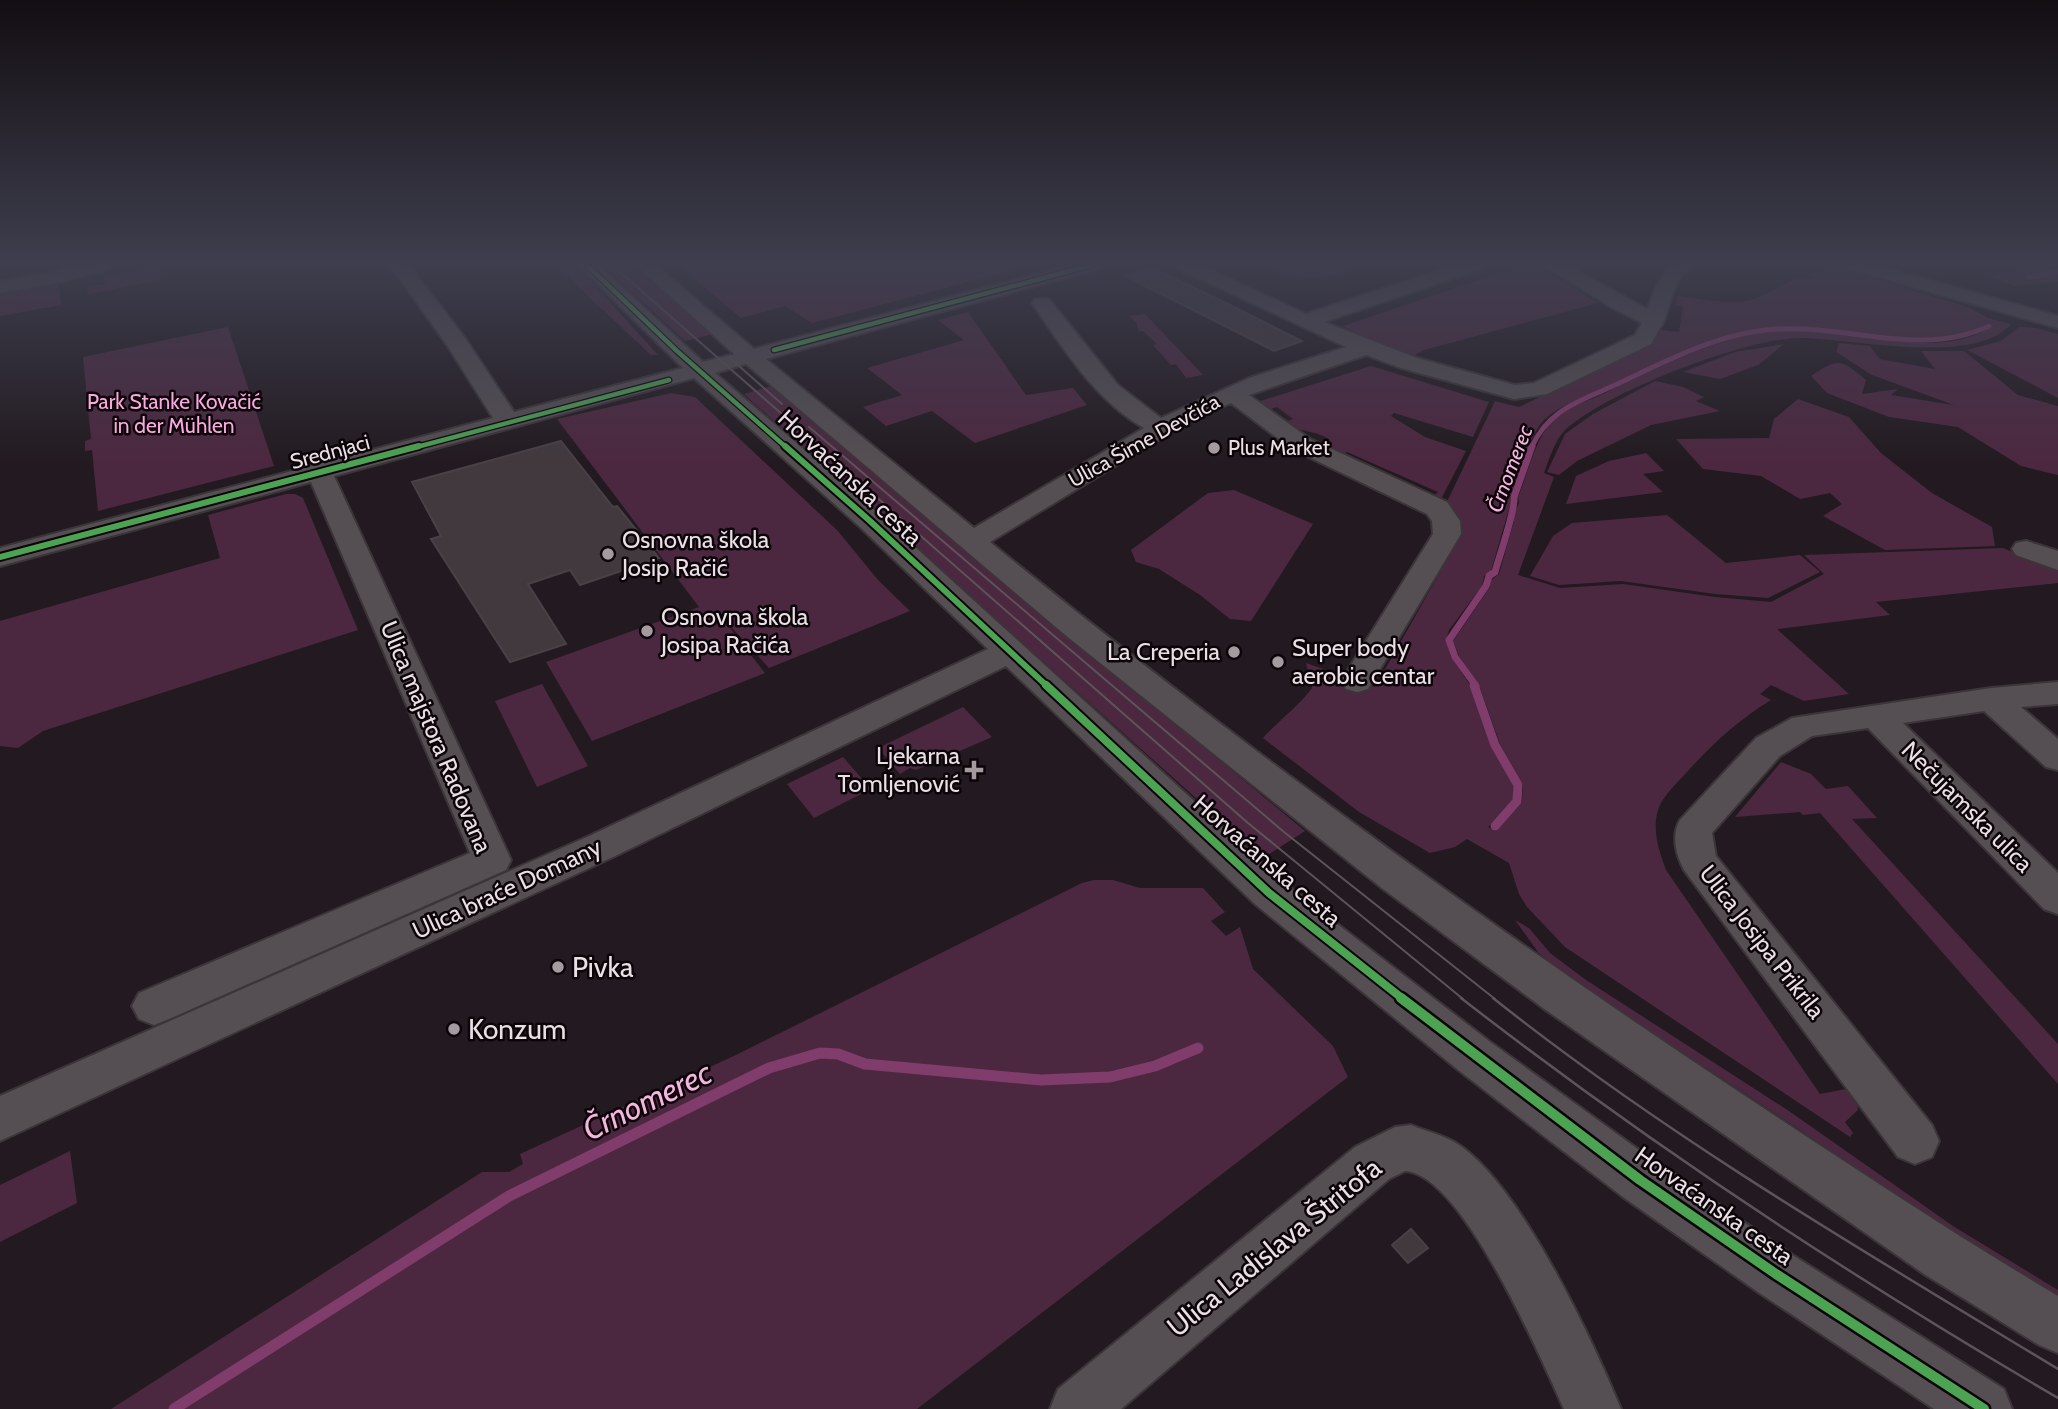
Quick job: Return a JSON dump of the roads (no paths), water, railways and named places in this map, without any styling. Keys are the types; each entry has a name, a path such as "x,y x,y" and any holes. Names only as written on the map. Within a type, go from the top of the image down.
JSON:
{"street":[{"path":"448,331 508,422"},
{"name":"Horvaćanska cesta","path":"658,331 870,520 917,567 1011,651 1109,746 1269,893 1393,993 1640,1180 1776,1274 1984,1409"},
{"name":"Horvaćanska cesta","path":"721,331 1075,627 1273,783 1512,962 1930,1248 2058,1326"},
{"name":"Srednjaci","path":"0,557 848,331"},
{"path":"1065,331 1129,408 1161,428"},
{"path":"1327,331 1366,348 1498,390 1514,392 1539,390 1634,346 1649,331"},
{"name":"Ulica Šime Devčića","path":"972,541 1161,428 1232,393 1366,348"},
{"path":"1232,393 1301,444 1330,460 1437,508 1446,521 1447,534 1357,681"},
{"name":"Ulica majstora Radovana","path":"154,1006 492,860 417,693 362,561 320,472"},
{"path":"2026,549 2058,561"},
{"name":"Ulica braće Domany","path":"0,1119 600,847 1011,651"},
{"name":"Ulica Josipa Prikrila","path":"1915,1141 1698,860 1693,830 1768,747 1804,726 1991,699 2058,693"},
{"path":"1991,699 2058,758"},
{"name":"Nečujamska ulica","path":"1876,716 2058,898"},
{"name":"Ulica Ladislava Štritofa","path":"1078,1409 1372,1163 1396,1149 1411,1148 1432,1153 1456,1170 1485,1205 1519,1260 1586,1394"}],"waterway":[{"name":"Črnomerec","path":"1532,446 1546,424 1576,402 1694,349 1736,335 1760,331"},
{"name":"Črnomerec","path":"1830,331 1912,340 1938,339 1975,331"},
{"name":"Črnomerec","path":"1476,686 1455,657 1449,640 1486,586 1489,576 1495,572 1510,522 1514,497 1532,446"},
{"name":"Črnomerec","path":"1474,685 1495,745 1518,785 1517,801 1495,826"},
{"name":"Črnomerec","path":"174,1409 509,1196 769,1068 820,1053 838,1054 865,1064 1041,1080 1110,1077 1155,1066 1198,1048"}],"tram line":[{"path":"687,331 1248,823 1463,999"},
{"path":"730,358 782,404"},
{"path":"809,427 1284,832 1495,999"},
{"path":"1461,998 1605,1106 1753,1208 1904,1305 2058,1398"},
{"path":"1493,998 1628,1099 1698,1146 2058,1369"}],"place":[{"name":"Plus Market","path":"1214,448"},
{"name":"Osnovna škola Josip Račić","path":"608,554"},
{"name":"Osnovna škola Josipa Račića","path":"647,631"},
{"name":"La Creperia","path":"1234,652"},
{"name":"Super body aerobic centar","path":"1278,662"},
{"name":"Ljekarna Tomljenović","path":"974,770"},
{"name":"Pivka","path":"558,967"},
{"name":"Konzum","path":"454,1029"}],"park label":[{"name":"Park Stanke Kovačić in der Mühlen","path":"174,414"}]}
